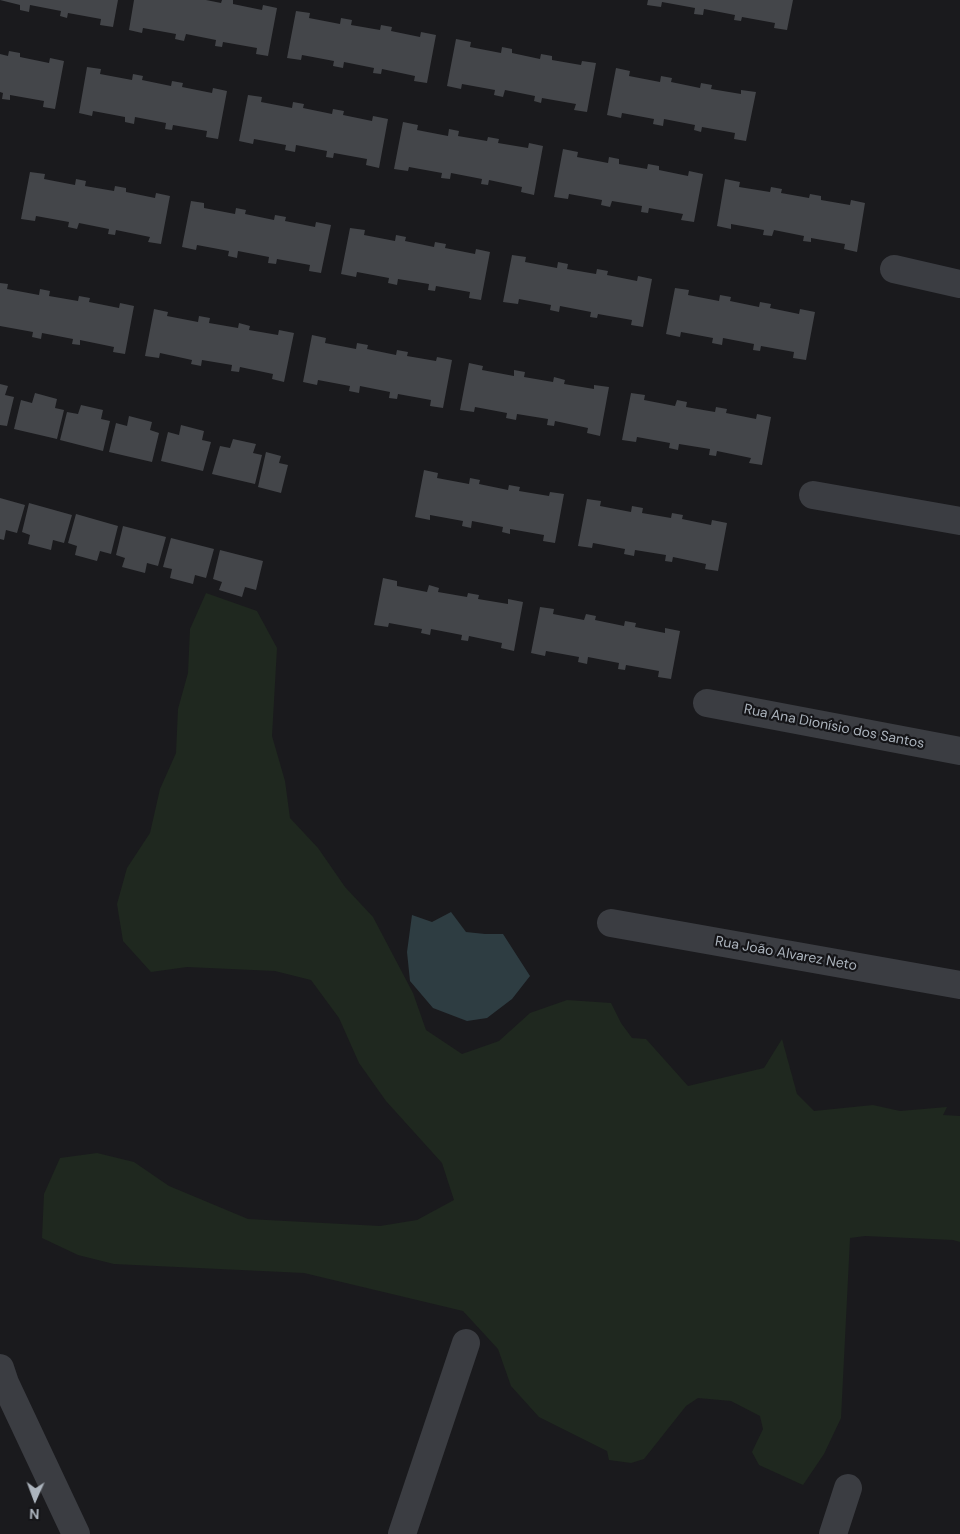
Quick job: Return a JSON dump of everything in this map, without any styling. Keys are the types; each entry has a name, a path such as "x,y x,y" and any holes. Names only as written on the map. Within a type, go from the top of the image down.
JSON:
{"street":[{"path":"894,269 960,284"},
{"path":"814,495 960,521"},
{"name":"Rua Ana Dionísio dos Santos","path":"707,703 960,751"},
{"name":"Rua João Alvarez Neto","path":"611,923 960,985"},
{"path":"402,1534 466,1344"},
{"path":"2,1383 76,1534"},
{"path":"833,1534 848,1488"}],"shaded area":[{"path":"206,593 257,611 277,648 272,736 285,781 290,818 318,848 345,887 373,917 413,993 426,1030 462,1054 499,1041 530,1013 567,1000 611,1003 621,1023 632,1038 646,1039 688,1086 764,1068 782,1039 797,1094 814,1111 873,1105 900,1111 947,1107 943,1115 960,1116 960,1242 953,1240 865,1236 850,1238 841,1418 824,1454 803,1485 759,1465 752,1452 763,1429 760,1416 731,1401 698,1398 686,1406 644,1459 631,1463 609,1460 607,1451 539,1417 511,1386 498,1349 463,1311 304,1273 114,1264 78,1255 42,1238 44,1194 60,1158 97,1153 134,1162 169,1186 248,1219 380,1226 417,1220 454,1200 442,1163 386,1101 359,1063 339,1018 311,980 275,971 187,967 151,972 123,941 117,904 127,868 150,833 160,789 176,753 178,709 188,673 190,629"},
{"path":"451,912 466,932 503,934 530,976 512,999 487,1018 467,1021 433,1008 410,981 407,952 412,915 432,922"}],"building":[{"path":"0,0 118,0 113,27 100,25 101,19 68,13 67,18 60,16 61,11 30,5 29,12 20,10 20,5"},
{"path":"134,0 206,0 221,3 222,0 233,0 233,4 262,10 263,5 277,8 268,56 256,54 257,48 223,42 222,47 215,46 216,40 186,34 184,41 175,39 176,34 143,28 142,33 129,30"},
{"path":"648,0 793,0 787,30 774,28 775,23 742,17 741,21 734,20 735,15 704,9 703,15 694,14 695,8 662,2 661,7 647,5"},
{"path":"296,11 310,13 309,18 340,24 341,18 352,20 351,25 380,30 381,25 392,27 391,31 420,37 421,32 436,35 427,83 414,81 415,76 382,69 381,74 373,73 374,68 344,62 343,68 333,66 334,61 302,55 301,60 287,58"},
{"path":"456,39 471,42 470,47 501,53 502,47 512,49 512,53 540,59 541,54 552,56 552,60 581,65 582,61 596,63 587,112 574,110 576,104 542,98 541,103 534,101 535,96 505,90 503,97 494,95 495,90 462,84 461,89 447,86"},
{"path":"9,51 20,53 20,57 49,63 50,58 64,61 55,109 43,107 44,101 10,95 10,100 2,99 3,93 0,92 0,54 8,56"},
{"path":"87,67 101,69 100,74 132,80 133,74 143,76 142,80 171,86 172,81 183,83 182,87 212,93 213,88 227,91 218,139 206,137 207,131 173,125 172,130 165,129 166,123 135,117 134,124 125,122 125,117 93,111 92,116 79,113"},
{"path":"616,68 630,71 629,76 660,82 661,76 672,78 671,82 700,88 701,83 712,85 711,89 741,94 741,90 756,92 746,141 734,139 735,133 702,127 701,132 694,130 695,125 664,119 663,126 653,124 654,119 622,113 621,118 607,115"},
{"path":"248,95 262,97 261,102 292,108 293,102 304,104 303,108 332,114 333,109 344,111 343,115 372,121 373,116 388,119 379,168 366,165 367,159 334,153 333,158 326,157 327,151 296,145 295,152 285,150 286,145 254,139 253,144 239,141"},
{"path":"403,122 418,125 417,130 448,136 449,129 459,131 458,136 487,141 488,137 499,139 498,143 528,148 529,143 543,146 534,195 521,192 522,187 489,180 488,185 481,184 482,179 451,173 450,179 441,178 442,173 409,167 408,171 394,169"},
{"path":"563,149 578,152 577,157 608,163 609,157 619,159 619,164 647,169 648,164 659,166 659,170 688,176 689,171 703,174 694,222 681,220 683,214 649,208 648,213 641,212 642,206 612,201 610,207 601,205 602,200 569,194 568,199 554,197"},
{"path":"30,172 45,174 44,179 75,185 76,179 86,181 85,186 114,191 115,186 126,188 126,192 155,198 156,193 170,196 161,244 148,242 150,237 116,230 115,235 108,234 109,229 79,223 77,229 68,227 69,222 36,216 35,221 21,219"},
{"path":"725,179 740,182 739,187 770,192 771,187 782,189 781,193 809,198 810,194 821,196 821,200 850,205 851,200 865,203 857,252 844,249 845,244 811,238 811,242 803,241 804,236 774,230 772,236 763,235 764,230 731,224 731,229 717,226"},
{"path":"191,201 204,203 204,208 235,214 236,208 246,210 245,214 274,220 275,215 286,217 285,221 315,227 316,222 331,225 321,273 309,271 310,265 277,259 276,264 268,263 269,257 238,251 237,258 228,256 229,251 197,245 196,250 182,247"},
{"path":"350,228 365,230 364,235 395,241 396,235 406,237 405,241 434,247 435,242 446,244 445,248 475,254 476,249 490,252 481,300 469,298 470,292 436,286 435,291 428,290 429,284 398,279 397,285 388,283 389,278 357,272 356,277 341,274"},
{"path":"512,255 526,257 525,262 557,268 558,262 568,264 567,269 596,274 597,269 608,271 607,275 637,281 638,276 652,279 643,327 631,325 632,320 598,314 597,318 590,317 591,312 560,306 559,312 550,310 551,305 519,299 518,304 503,302"},
{"path":"0,283 8,284 7,289 39,295 40,289 50,291 49,296 78,301 79,296 90,298 89,302 119,308 120,303 134,306 125,354 113,352 114,347 80,340 80,345 72,344 73,339 42,333 41,339 32,337 33,332 0,326"},
{"path":"675,288 689,290 688,295 719,301 720,295 731,297 730,301 759,307 760,302 771,304 770,308 799,314 800,309 815,312 806,360 793,358 794,352 761,346 760,351 753,350 754,344 723,338 722,345 712,343 713,338 681,332 680,337 666,334"},
{"path":"154,309 168,312 167,316 198,322 199,316 210,318 209,323 238,328 239,323 250,326 249,330 278,335 279,330 294,333 284,382 272,379 273,374 240,367 239,372 231,371 232,365 202,360 201,366 191,364 192,360 160,353 159,358 145,356"},
{"path":"312,335 326,338 325,343 356,349 357,343 368,345 367,349 396,355 397,350 408,352 407,356 436,361 437,357 452,360 443,408 430,406 431,400 398,394 397,399 389,398 390,392 360,386 359,393 349,391 350,386 318,380 317,385 303,382"},
{"path":"469,363 483,366 482,370 514,376 514,370 525,372 524,377 553,382 554,377 565,380 564,384 594,389 594,385 609,387 600,436 587,433 588,428 555,421 554,426 547,425 548,419 517,414 516,420 506,418 507,413 475,407 474,412 460,410"},
{"path":"0,384 8,386 5,395 14,397 7,426 0,425"},
{"path":"35,393 57,399 55,408 64,410 57,439 14,429 21,400 32,403"},
{"path":"631,393 645,395 644,400 675,406 677,400 687,402 686,407 715,412 716,407 727,409 726,413 756,419 757,414 771,417 762,465 749,463 751,458 717,451 716,456 709,455 710,449 679,444 678,450 669,448 670,443 637,437 636,442 622,440"},
{"path":"81,405 103,410 101,419 110,421 103,451 60,440 67,412 78,414"},
{"path":"129,416 152,422 150,430 159,433 152,462 109,452 116,423 127,426"},
{"path":"181,425 204,431 202,440 211,442 203,471 161,461 168,432 179,435"},
{"path":"233,439 256,444 253,453 262,455 255,484 212,474 220,446 230,448"},
{"path":"266,452 281,456 279,463 288,465 281,493 258,487"},
{"path":"424,470 438,473 437,478 469,484 470,478 480,480 479,484 508,490 509,485 520,487 519,491 549,496 550,492 564,494 555,543 543,541 544,535 510,529 510,534 502,532 503,527 472,521 471,528 462,526 463,521 430,515 430,520 415,517"},
{"path":"0,498 25,505 17,533 6,530 4,540 0,539"},
{"path":"587,499 601,501 600,506 631,512 632,506 643,508 642,513 671,518 672,513 683,515 682,519 711,525 712,520 727,523 718,571 705,569 706,564 673,557 672,562 665,561 666,555 635,550 634,556 624,554 625,549 593,543 592,548 578,546"},
{"path":"29,503 72,515 64,543 53,540 51,550 28,544 30,535 22,532"},
{"path":"76,514 118,526 111,554 100,551 97,561 75,555 77,546 68,543"},
{"path":"123,526 166,537 158,566 147,563 145,573 122,567 125,558 116,555"},
{"path":"171,538 214,549 206,578 195,575 193,584 170,578 172,569 163,567"},
{"path":"220,550 263,561 256,590 245,587 242,597 219,590 222,582 213,579"},
{"path":"383,578 397,581 397,586 427,592 429,585 439,588 438,592 467,597 468,593 479,595 478,599 508,604 508,599 523,602 514,651 501,648 502,643 469,636 468,641 461,640 462,635 431,629 430,635 421,633 422,629 389,623 388,627 374,625"},
{"path":"540,607 554,609 553,614 584,620 586,614 596,616 595,620 624,626 625,621 636,623 635,627 665,633 665,628 680,631 671,679 658,677 659,671 626,665 625,670 618,669 619,663 588,657 587,664 578,662 579,657 546,651 545,656 531,653"}]}
